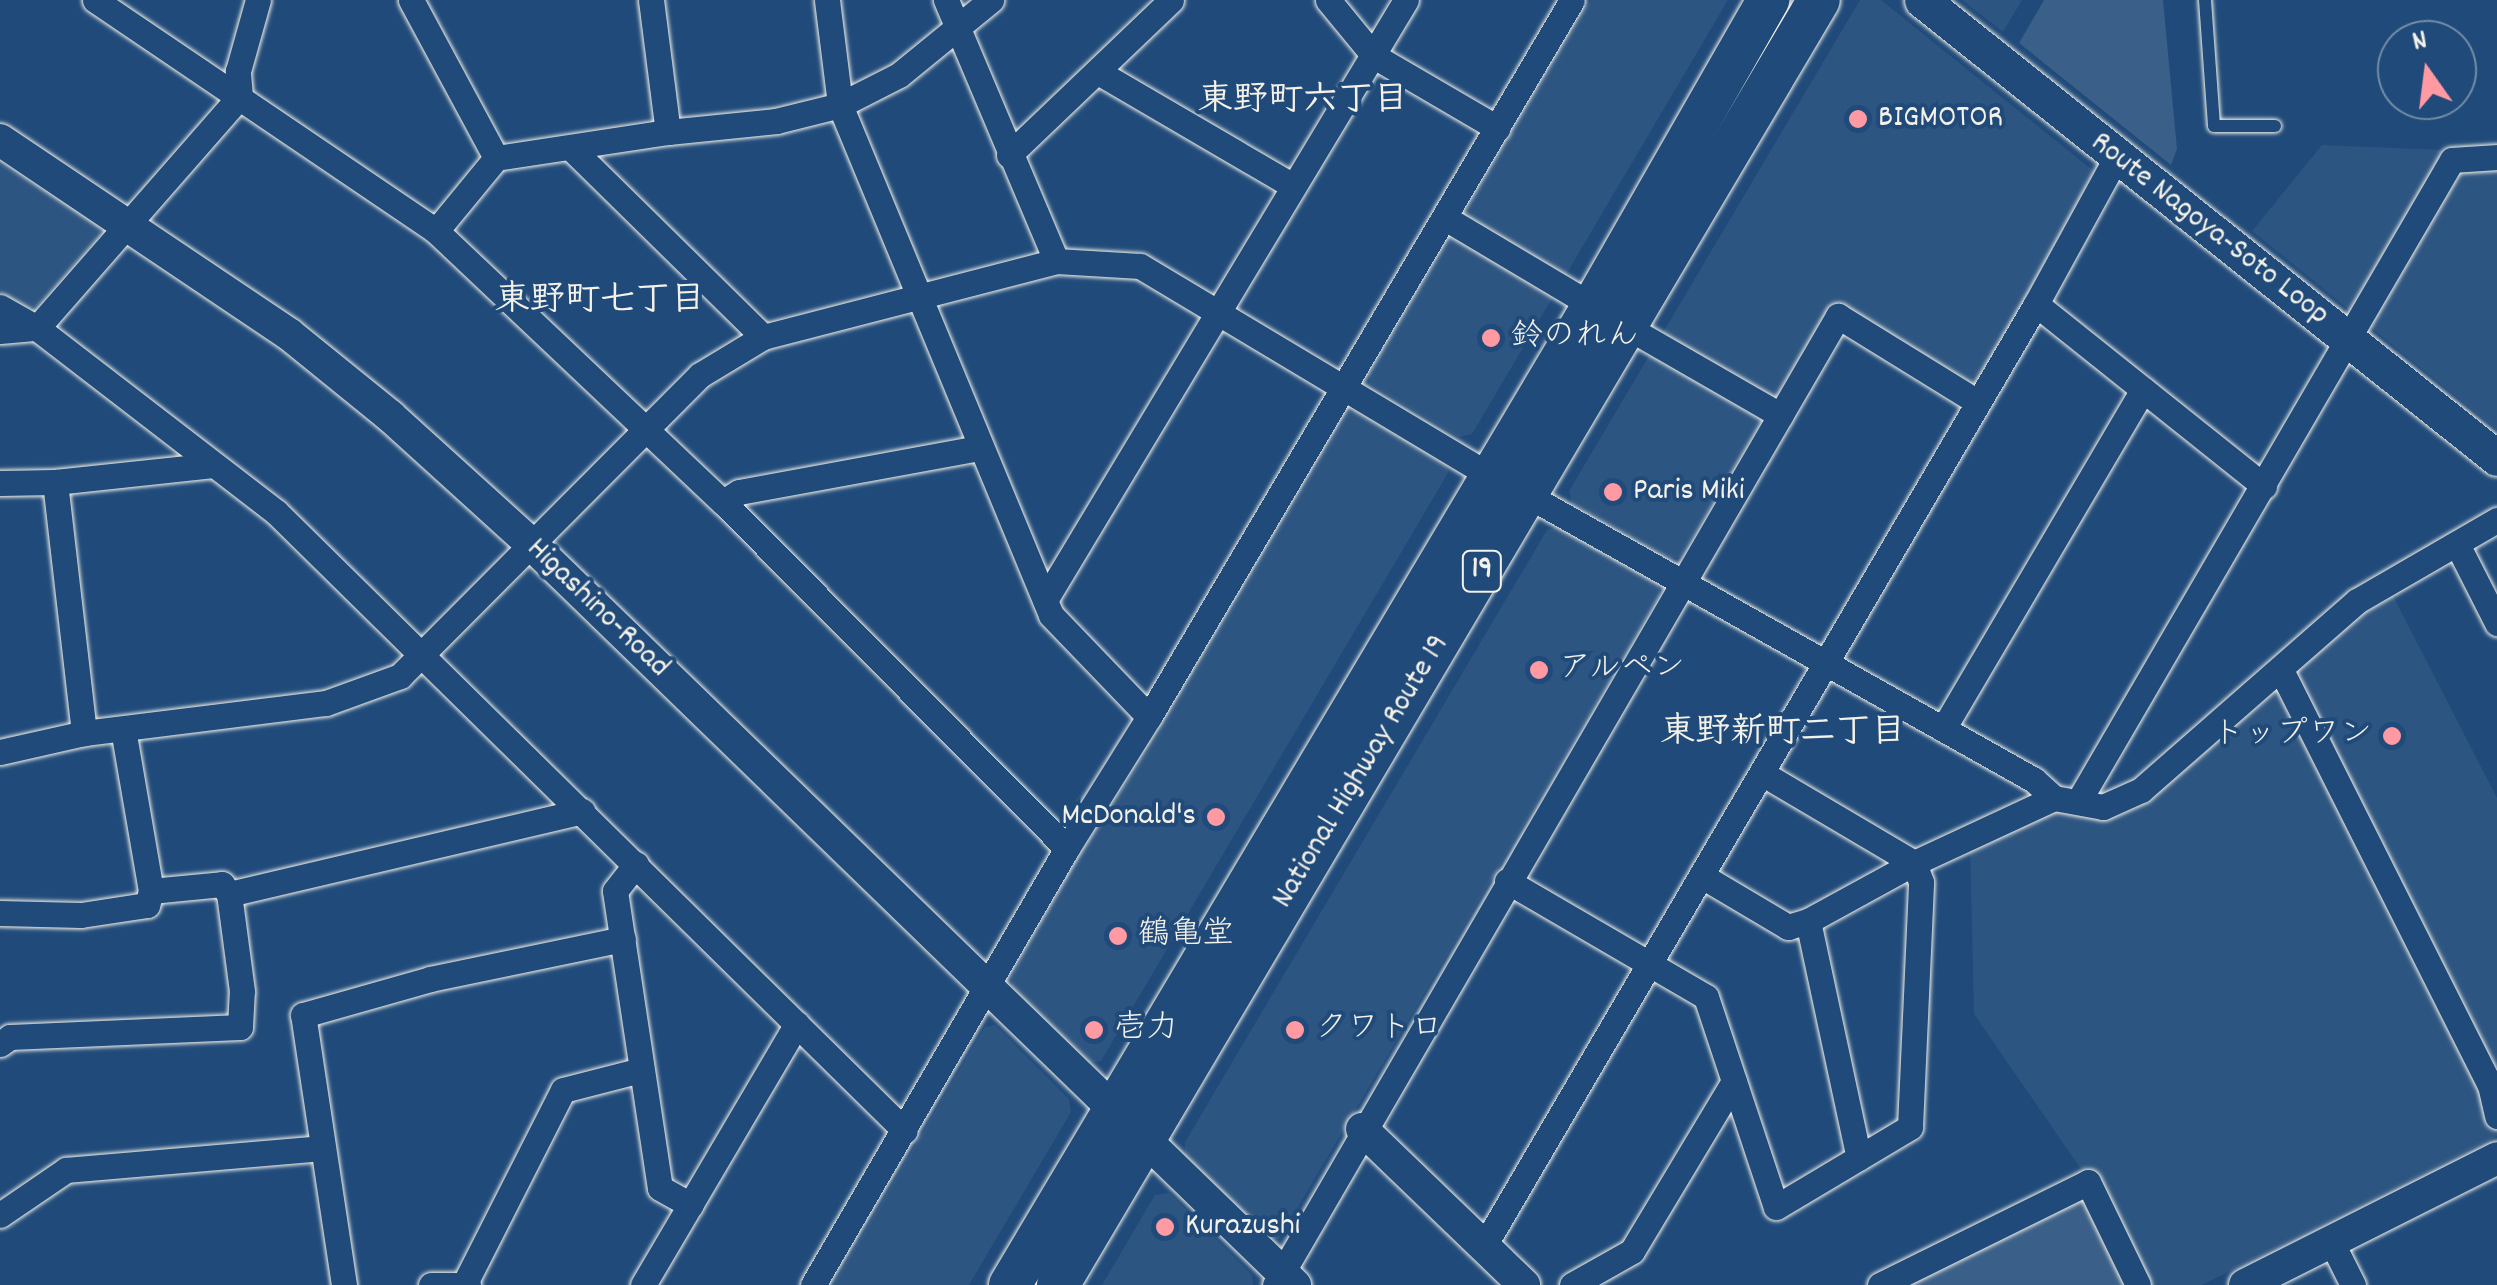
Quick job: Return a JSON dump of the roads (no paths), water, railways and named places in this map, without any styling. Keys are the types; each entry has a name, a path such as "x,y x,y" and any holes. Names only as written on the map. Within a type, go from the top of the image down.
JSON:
{"highway":[{"name":"National Highway Route 19","path":"1058,1285 1526,495 1768,0"},
{"name":"National Highway Route 19","path":"1010,1285 1489,475 1610,317 1819,0"}],"main road":[{"name":"Route Nagoya-Soto Loop","path":"1922,0 2497,458"}],"street":[{"path":"96,0 126,8 240,96 436,231 723,502 1067,848"},
{"path":"0,330 37,328 240,96 238,71 258,0"},
{"path":"411,0 496,158"},
{"path":"652,0 668,132"},
{"path":"827,0 840,106 978,448 1051,615 1150,717"},
{"path":"946,0 1056,261"},
{"path":"436,231 496,158 668,132 776,122 840,106 898,76 991,0"},
{"path":"1009,155 1172,0"},
{"path":"1328,0 1374,56 1497,128"},
{"path":"1045,600 1406,0"},
{"path":"813,1285 1067,848 1150,717 1572,0"},
{"path":"1098,72 1293,186"},
{"name":"Higashino-Road","path":"0,140 130,223 318,358 390,416 530,544 1284,1281"},
{"path":"572,149 763,338"},
{"path":"1702,876 1788,927 1808,921 1914,863 2066,800 2264,486 2452,160 2497,157"},
{"path":"1484,1246 2036,304 2116,158"},
{"path":"1445,218 1780,415"},
{"path":"0,752 84,733 326,703 400,676 700,375 763,338 1056,261 1140,266 1489,475"},
{"path":"2036,304 2264,486"},
{"path":"0,307 37,328 276,512 425,654 905,1131"},
{"path":"1284,1281 1362,1129 1838,316 1978,402"},
{"path":"1943,729 2143,390"},
{"path":"723,502 739,492 978,448"},
{"path":"0,483 55,482 213,465"},
{"path":"55,482 84,733"},
{"path":"1526,495 2066,800 2103,806 2142,790 2357,601 2497,520"},
{"path":"2457,544 2497,623"},
{"path":"2282,670 2490,1085 2497,1116"},
{"path":"0,913 81,915 147,905 150,890 123,728"},
{"path":"1507,880 1706,997 1776,1207 1910,1128 1920,882 1914,863 1762,773"},
{"path":"229,894 582,811"},
{"path":"636,864 616,891 660,1188 692,1205"},
{"path":"0,1044 10,1037 240,1027 242,991 229,894 222,884 150,890"},
{"path":"1808,921 1860,1158"},
{"path":"344,1285 303,1015 430,978 623,939"},
{"path":"643,1285 798,1024"},
{"path":"431,1285 467,1284 564,1090 641,1070"},
{"path":"1572,1285 1632,1251 1734,1081"},
{"path":"1362,1129 1524,1285"},
{"path":"0,1216 66,1170 322,1148"},
{"path":"2245,1285 2497,1158"},
{"path":"1880,1285 2088,1182 2138,1285"},
{"path":"2331,1241 2353,1285"}],"lane":[{"path":"2206,0 2214,126 2275,126"}],"place":[{"name":"BIGMOTOR","path":"1858,119"},
{"name":"鈴のれん","path":"1491,338"},
{"name":"Paris Miki","path":"1613,492"},
{"name":"アルペン","path":"1539,670"},
{"name":"トップワン","path":"2392,736"},
{"name":"McDonald's","path":"1216,817"},
{"name":"鶴亀堂","path":"1118,936"},
{"name":"壱力","path":"1094,1030"},
{"name":"クワトロ","path":"1295,1030"},
{"name":"Kurazushi","path":"1165,1227"}],"district":[{"name":"東野町六丁目","path":"1303,102"},
{"name":"東野町七丁目","path":"600,302"},
{"name":"東野新町二丁目","path":"1783,734"}]}
